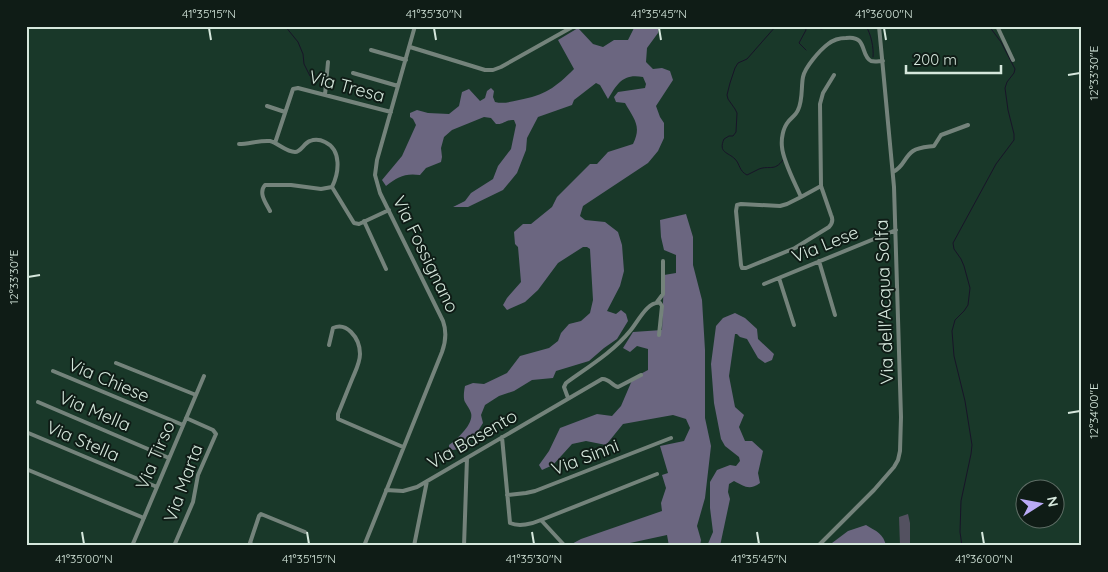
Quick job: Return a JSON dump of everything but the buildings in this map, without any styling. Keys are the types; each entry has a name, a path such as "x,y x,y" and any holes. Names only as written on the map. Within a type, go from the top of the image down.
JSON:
{"street":[{"path":"320,26 325,26"},
{"name":"Via Fossignano","path":"364,546 446,338 442,319 378,186 375,171 416,26"},
{"path":"410,46 485,70 493,70 574,26"},
{"name":"Via dell'Acqua Solfa","path":"818,546 881,483 894,467 899,456 901,442 893,172 879,26"},
{"path":"997,26 1013,60"},
{"path":"801,197 784,156 782,144 786,125 799,108 806,68 828,43 836,39 848,37 859,41 870,60 882,61"},
{"path":"371,50 406,60"},
{"path":"324,95 328,62"},
{"path":"353,73 398,86"},
{"path":"821,186 780,206 737,205 742,268 796,248 830,226 832,222 821,186 820,101 823,92 834,75"},
{"name":"Via Tresa","path":"275,142 294,88 391,112"},
{"path":"267,106 286,112"},
{"path":"893,172 900,168 914,150 935,146 942,135 968,125"},
{"path":"239,144 275,142 295,152 312,140 320,140 329,144 336,153 338,166 337,176 332,187"},
{"path":"270,211 262,192 264,185 291,185 320,189 332,187"},
{"path":"332,187 354,223 364,222 389,210"},
{"path":"364,222 386,269"},
{"name":"Via Lese","path":"764,284 896,230"},
{"path":"568,398 564,387 566,383 613,348 648,307 658,302 662,296 663,261"},
{"path":"819,262 835,315"},
{"path":"779,278 794,325"},
{"path":"658,302 662,305 659,335"},
{"path":"329,345 333,328 340,326 352,333 360,349 359,361 338,414 338,419 403,447"},
{"path":"116,363 196,395"},
{"name":"Via Chiese","path":"53,371 183,426"},
{"name":"Via Basento","path":"386,490 398,491 417,487 568,398 604,379 618,387 641,375"},
{"name":"Via Tirso","path":"132,546 204,376"},
{"name":"Via Mella","path":"38,402 169,458"},
{"name":"Via Marta","path":"174,546 193,500 198,477 216,434 213,430 186,418"},
{"name":"Via Stella","path":"26,432 157,487"},
{"path":"502,437 509,521 511,525 529,524 541,520 657,474"},
{"name":"Via Sinni","path":"507,495 537,490 671,438"},
{"path":"464,546 467,458"},
{"path":"26,469 144,518"},
{"path":"414,546 427,481"},
{"path":"252,546 250,540 261,514 305,532"},
{"path":"541,520 565,546"}],"shaded area":[{"path":"635,26 659,26 658,33 647,48 646,62 653,69 662,68 670,71 673,80 656,106 664,123 664,138 658,151 648,163 583,206 580,216 585,220 605,222 618,232 622,245 624,271 620,286 607,311 616,314 621,310 626,314 628,321 617,339 589,361 556,371 553,378 532,380 485,405 481,415 483,423 479,429 465,448 453,450 449,448 449,445 464,431 471,417 471,412 464,400 465,386 473,383 484,384 507,373 520,356 549,348 558,341 561,333 569,324 581,321 590,313 593,300 590,249 587,247 583,247 558,263 538,290 525,302 507,310 503,305 521,282 518,247 515,244 514,232 523,224 531,224 552,207 557,197 590,164 597,164 608,152 633,144 637,132 634,118 625,103 616,102 614,97 618,92 645,88 646,84 643,77 626,78 618,84 608,99 600,85 596,83 574,100 572,105 538,117 527,138 526,150 517,173 503,190 468,207 453,207 465,201 471,193 493,179 498,166 511,149 516,125 514,120 496,124 491,118 484,117 452,130 444,137 441,148 441,162 426,168 420,175 402,176 386,186 382,180 402,156 416,125 410,117 410,113 417,110 428,113 449,114 459,106 462,92 469,89 480,101 485,98 487,91 491,88 494,91 493,97 495,102 498,103 536,96 555,86 574,69 558,40 578,28 593,44 603,47 614,40 628,40"},
{"path":"686,214 693,237 693,265 702,300 705,350 705,418 711,446 705,498 697,526 701,540 700,546 669,546 667,535 630,543 629,546 568,546 581,539 662,511 661,503 666,488 662,475 668,473 660,446 684,441 690,428 686,419 673,415 623,424 606,445 586,441 572,444 553,465 542,470 539,465 549,451 560,428 597,414 612,416 621,406 633,378 648,370 648,349 637,346 630,352 623,348 633,332 662,330 664,275 676,273 676,255 664,250 660,220"},
{"path":"735,313 745,318 757,329 758,339 774,354 772,360 765,363 758,358 747,339 735,334 729,376 735,407 744,415 739,427 745,441 752,441 763,451 758,473 760,483 753,487 744,486 734,481 729,484 728,492 730,499 720,546 707,546 713,532 710,508 710,482 717,470 730,465 736,466 740,461 739,457 725,446 721,439 714,403 711,364 716,326 723,318"},
{"path":"908,514 910,546 900,546 899,517"},
{"path":"866,525 881,536 886,546 828,546 848,531"}],"waterway":[{"path":"285,26 298,42 303,54 304,64 310,76"},
{"path":"776,26 747,59 738,63 735,68 727,95 737,113 736,132 733,136 724,139 722,147 725,152 737,161 742,172 747,175 759,169 777,166 783,160"},
{"path":"805,26 806,30 799,43 806,50"},
{"path":"813,26 821,29 837,26"},
{"path":"866,26 872,41 873,57"},
{"path":"962,546 960,532 961,501 972,445 965,401 954,356 952,331 955,320 968,305 970,288 964,266 954,249 953,243 996,164 1014,140 1005,88 1015,69 1001,42 989,26"}]}
